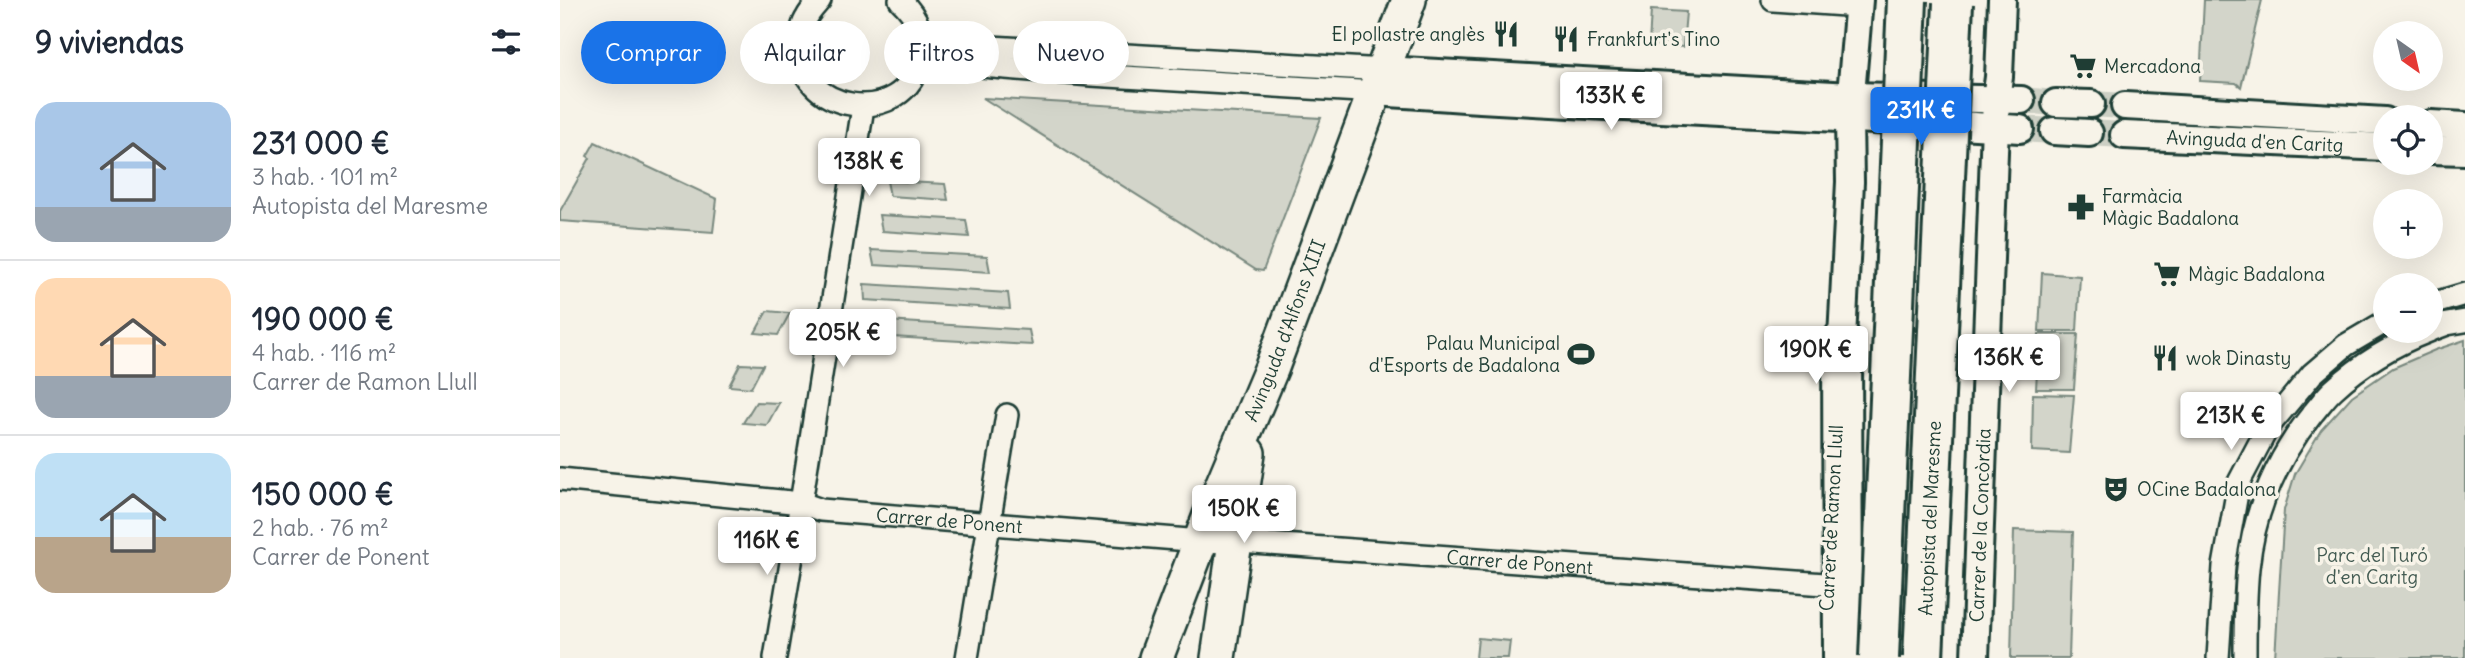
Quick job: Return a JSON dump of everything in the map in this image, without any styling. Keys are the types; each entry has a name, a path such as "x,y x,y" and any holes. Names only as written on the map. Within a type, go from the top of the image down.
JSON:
{"highway":[{"path":"1880,658 1907,0"},
{"name":"Autopista del Maresme","path":"1923,658 1953,0"},
{"path":"1830,657 1842,341"}],"main road":[{"name":"Avinguda d'Alfons XIII","path":"1156,658 1221,549 1216,500 1251,419 1409,0"},
{"path":"1219,658 1221,549"}],"street":[{"path":"820,0 806,18 801,30 799,48 807,76 826,96 848,106 863,107 878,104 898,94 907,84"},
{"path":"900,0 913,12 917,21"},
{"path":"1773,0 1859,3"},
{"name":"Carrer de la Concòrdia","path":"1975,658 2008,129 2009,100 2002,0"},
{"name":"Carrer de Ramon Llull","path":"1830,657 1825,584 1842,341 1850,182 1850,107 1859,3"},
{"path":"999,49 1380,81 1630,109 1850,107 2009,100"},
{"path":"999,67 1091,75 1380,81"},
{"path":"2056,103 2091,104"},
{"name":"Avinguda d'en Caritg","path":"2125,106 2373,120"},
{"path":"775,658 863,107"},
{"path":"1850,107 2008,129"},
{"path":"2443,125 2465,126"},
{"path":"2054,131 2089,133"},
{"name":"Avinguda d'en Caritg","path":"2124,135 2373,146"},
{"path":"2443,150 2465,151"},
{"path":"2443,300 2465,294"},
{"path":"2443,325 2465,321"},
{"path":"2218,658 2224,566 2239,482 2268,427 2312,374 2346,345 2373,329"},
{"path":"2245,658 2248,565 2261,504 2278,464 2300,430 2333,389 2400,343"},
{"path":"967,658 1007,415"},
{"name":"Carrer de Ponent","path":"560,479 801,503 821,510 988,524 1221,549 1825,584"}],"green space":[{"path":"2204,0 2262,0 2241,87 2236,83 2200,81"},
{"path":"1651,10 1686,12 1683,47 1649,45"},
{"path":"983,98 1321,118 1263,271 1256,270"},
{"path":"595,142 717,199 713,232 560,221 560,211 590,158 587,156"},
{"path":"887,181 945,184 948,200 890,196"},
{"path":"879,215 966,220 969,237 882,231"},
{"path":"871,250 987,256 990,272 874,265"},
{"path":"2042,273 2080,276 2077,331 2039,331"},
{"path":"864,284 1008,293 1010,309 865,300"},
{"path":"767,311 790,313 778,335 755,333"},
{"path":"855,319 1029,330 1032,345 857,335"},
{"path":"2039,334 2078,334 2074,389 2036,389"},
{"name":"Parc del Turó d'en Caritg","path":"2465,340 2465,658 2275,658 2284,510 2295,474 2321,430 2352,396 2393,368"},
{"path":"740,364 763,365 751,388 729,386"},
{"path":"2033,394 2074,395 2069,453 2032,451"},
{"path":"756,402 779,403 767,425 743,423"},
{"path":"2014,530 2073,532 2069,658 2011,658"},
{"path":"1478,638 1510,641 1508,658 1476,658"}],"tunnel":[{"path":"2021,100 2056,103"},
{"path":"2091,104 2125,106"},
{"path":"2020,129 2054,131"},
{"path":"2089,133 2124,135"}],"place":[{"name":"El pollastre anglès","path":"1506,34"},
{"name":"Frankfurt's Tino","path":"1566,39"},
{"name":"Mercadona","path":"2083,66"},
{"name":"Farmàcia Màgic Badalona","path":"2081,207"},
{"name":"Màgic Badalona","path":"2167,274"},
{"name":"Palau Municipal d'Esports de Badalona","path":"1581,354"},
{"name":"wok Dinasty","path":"2165,358"},
{"name":"OCine Badalona","path":"2116,489"}]}
